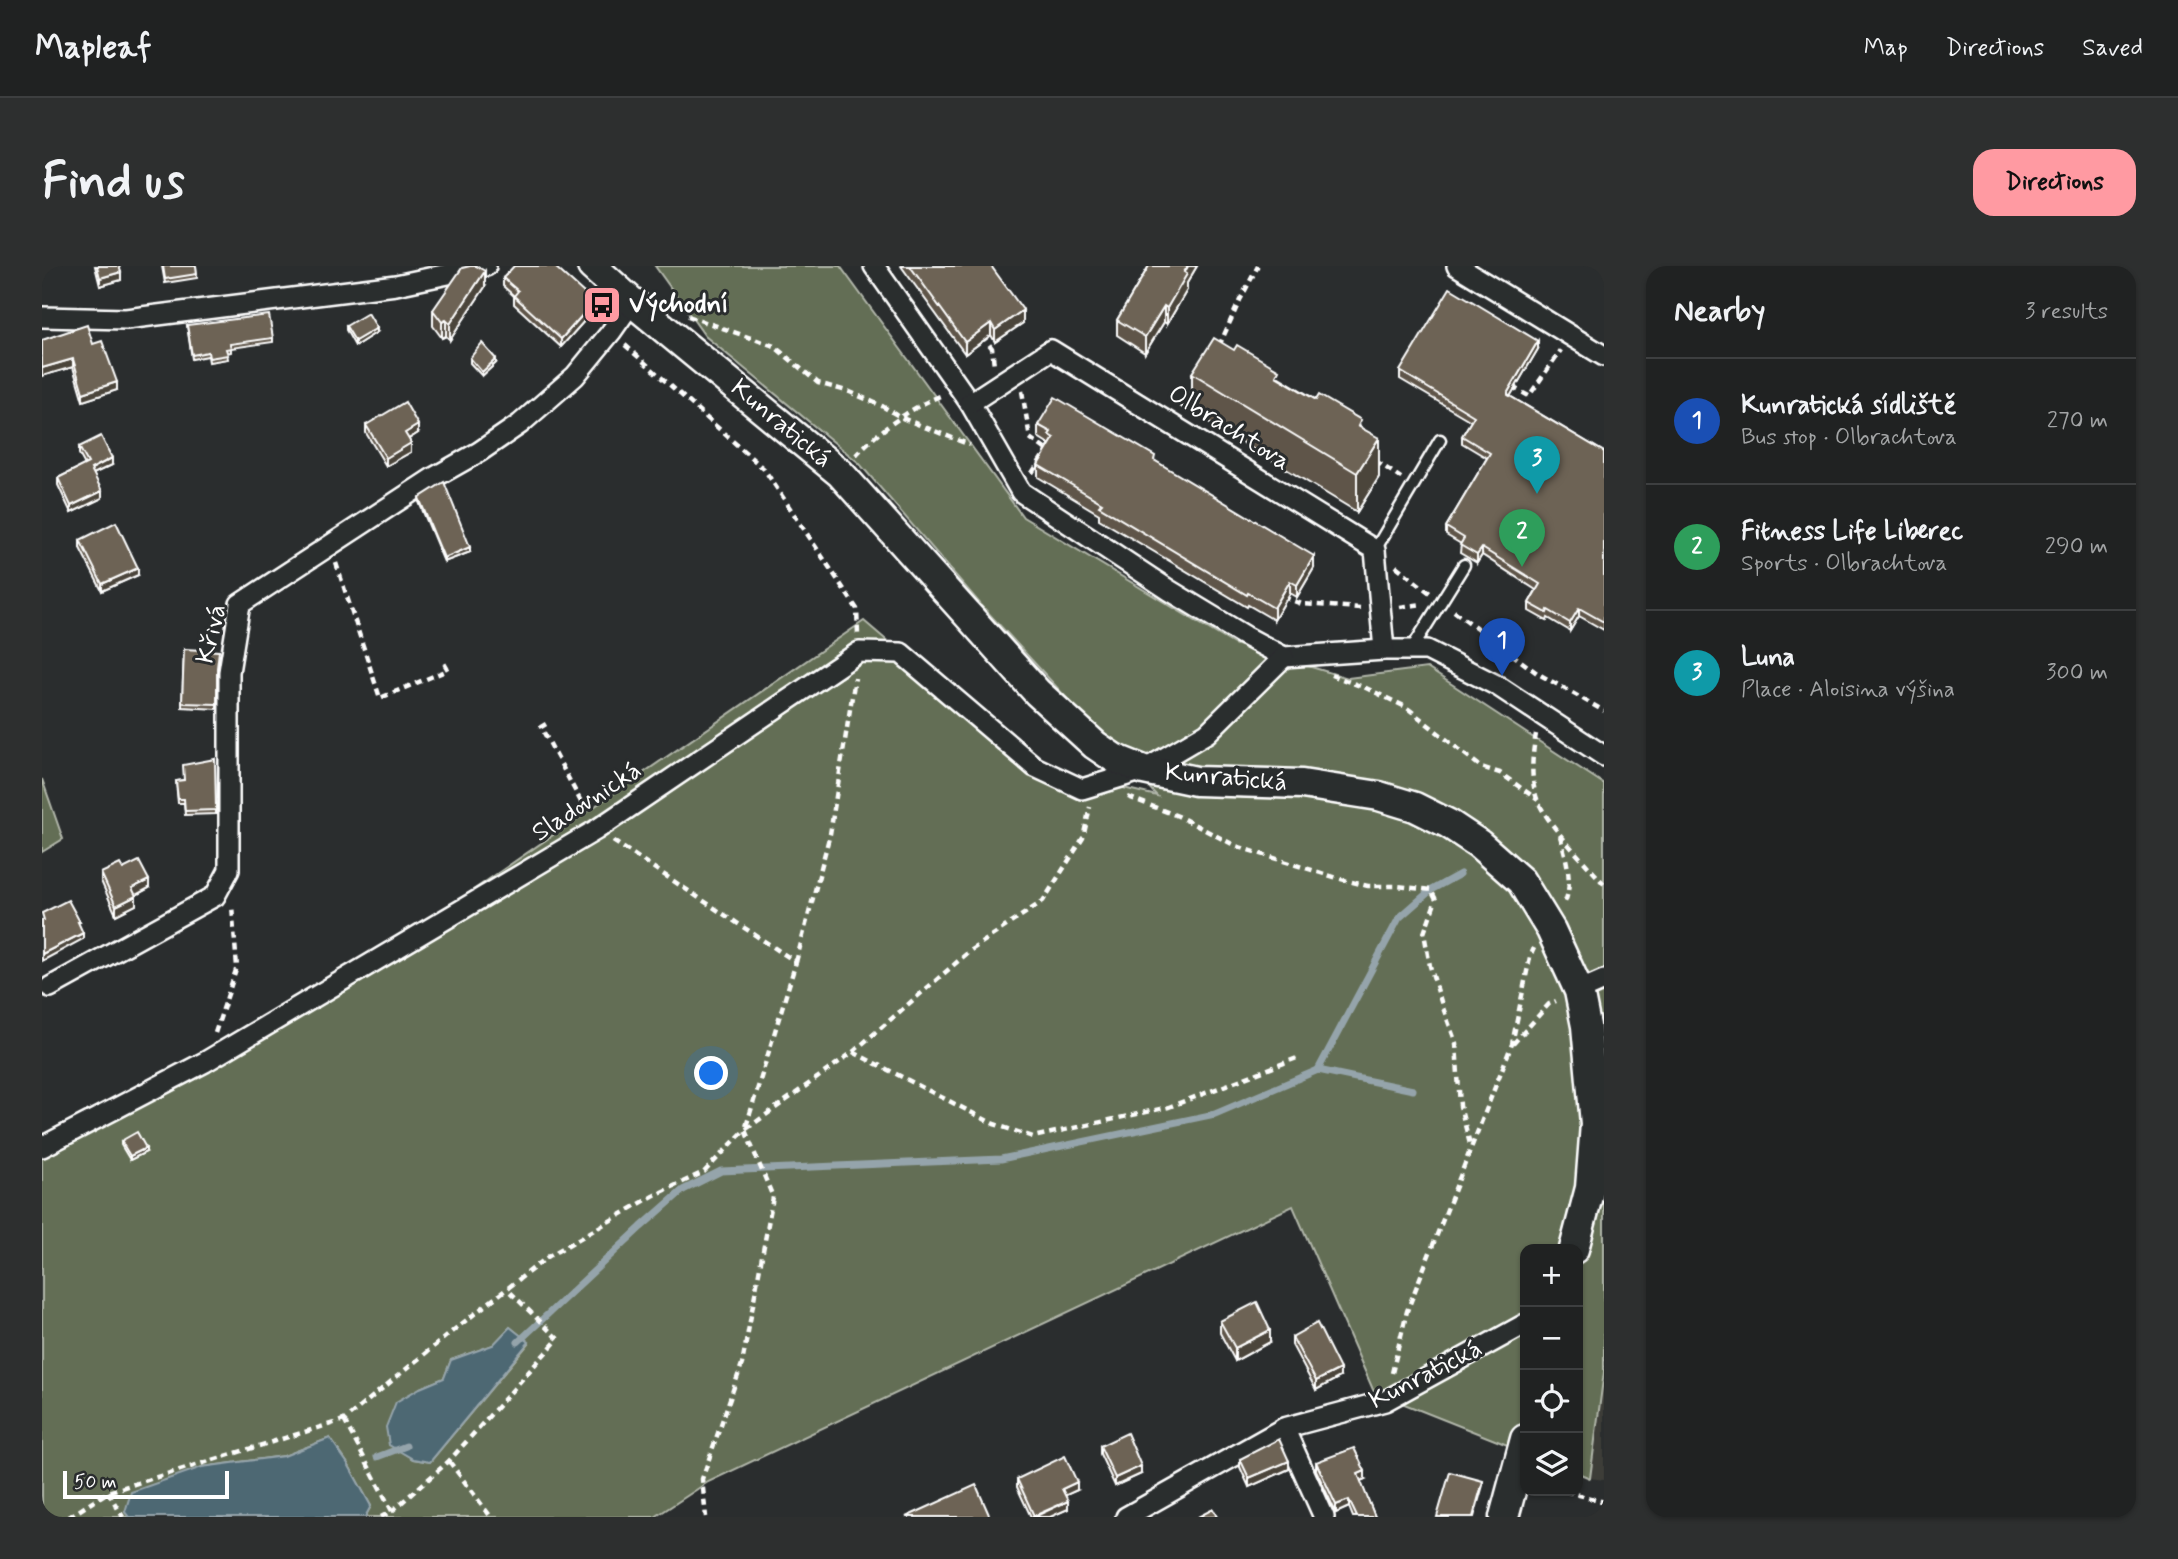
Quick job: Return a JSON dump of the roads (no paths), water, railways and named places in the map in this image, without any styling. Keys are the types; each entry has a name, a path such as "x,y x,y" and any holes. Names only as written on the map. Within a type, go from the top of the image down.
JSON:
{"street":[{"path":"42,317 126,319 396,285 486,266"},
{"name":"Kunratická","path":"592,266 839,473 1037,692 1114,758 1144,770 1196,781 1302,784 1379,796 1415,807 1449,824 1500,861 1521,881 1551,930 1579,991 1586,1026 1600,1130 1590,1188 1575,1244"},
{"path":"874,266 965,396 1020,492 1169,590 1284,657 1384,650 1427,650 1499,686 1604,756"},
{"path":"1457,266 1604,356"},
{"name":"Křivá","path":"50,988 215,896 229,870 229,672 240,604 520,424 575,376 632,302"},
{"name":"Olbrachtova","path":"965,396 995,387 1051,350 1375,550"},
{"path":"1375,550 1384,650"},
{"name":"Sladovnická","path":"42,1147 205,1062 596,830 859,652 901,653 1035,767 1082,789 1144,770"},
{"path":"1144,770 1208,733 1284,657"},
{"path":"1579,991 1604,980"},
{"name":"Kunratická","path":"1126,1517 1284,1428 1385,1401 1520,1327"},
{"path":"1284,1428 1324,1517"},
{"path":"1504,1517 1520,1458"}],"lane":[{"path":"1375,550 1440,440"},
{"path":"1411,650 1464,565"}],"water":[{"path":"510,1327 529,1342 430,1462 413,1459 389,1445 386,1427 396,1402 444,1378 451,1360 493,1345"},
{"path":"330,1438 371,1506 365,1517 129,1517 125,1512 131,1492 202,1467 284,1456"}],"waterway":[{"path":"518,1342 683,1190 721,1171 1001,1159 1215,1114 1318,1070 1399,918 1431,890 1460,874"},
{"path":"1318,1070 1413,1090"},
{"path":"377,1457 406,1446"}],"place":[{"name":"Východní","path":"602,305"},
{"name":"Luna","path":"1537,494"},
{"name":"Fitness Life Liberec","path":"1522,567"},
{"name":"Kunratická sídliště","path":"1502,676"}]}
